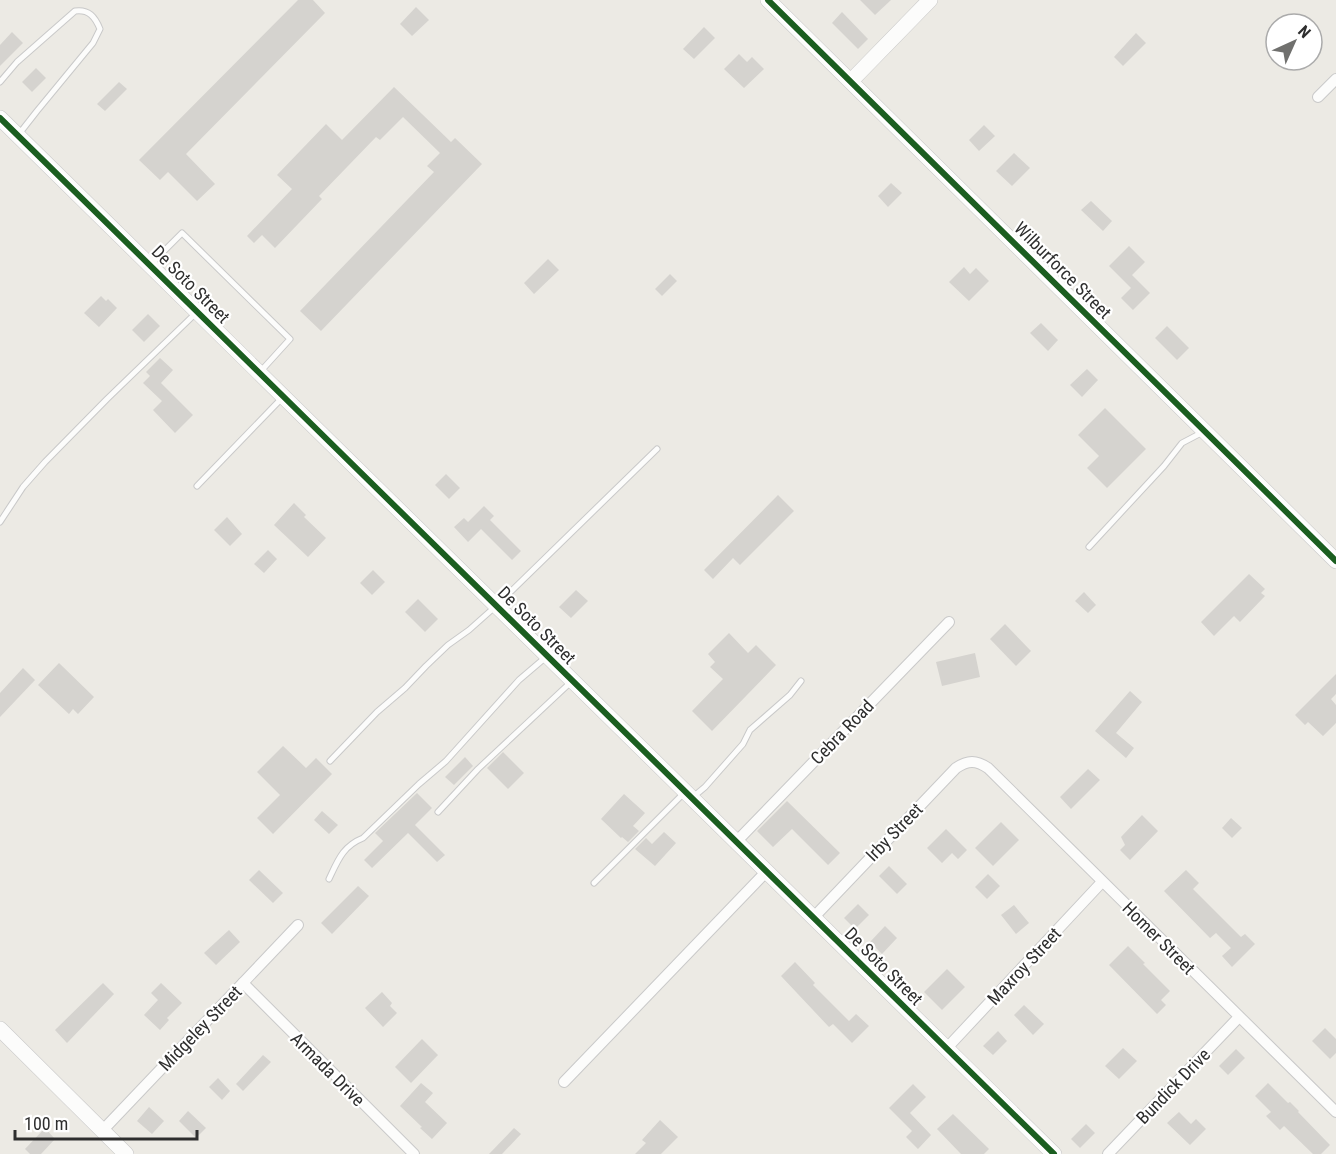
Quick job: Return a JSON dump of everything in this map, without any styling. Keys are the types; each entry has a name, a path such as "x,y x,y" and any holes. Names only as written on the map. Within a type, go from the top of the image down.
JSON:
{"street":[{"name":"Wilburforce Street","path":"768,0 1336,561"},
{"path":"851,81 930,0"},
{"path":"1318,97 1336,79"},
{"name":"De Soto Street","path":"0,117 1054,1154"},
{"name":"Cebra Road","path":"736,842 949,622"},
{"name":"Irby Street","path":"813,918 956,768 972,760 982,764"},
{"name":"Homer Street","path":"982,764 1336,1112"},
{"path":"564,1082 766,872"},
{"name":"Maxroy Street","path":"946,1049 1102,882"},
{"name":"Midgeley Street","path":"102,1131 298,925"},
{"name":"Armada Drive","path":"243,983 414,1154"},
{"name":"Bundick Drive","path":"1108,1154 1239,1017"},
{"path":"0,1029 126,1154"}],"lane":[{"path":"0,82 17,63 75,11 83,10 94,16 100,29 93,43 18,135"},
{"path":"150,265 182,233 282,331 290,339 259,373"},
{"path":"0,522 23,487 45,462 197,311"},
{"path":"197,486 284,397"},
{"path":"1089,548 1164,466 1182,442 1204,431"},
{"path":"330,761 377,712 448,645 496,606 657,449"},
{"path":"329,879 342,852 363,838 446,761 519,680 548,657"},
{"path":"438,812 478,769 572,681"},
{"path":"594,883 688,795 705,787 743,744 750,729 790,695 801,681"}],"building":[{"path":"298,0 313,0 325,13 186,154 215,184 197,201 168,172 160,180 139,160"},
{"path":"860,0 891,0 875,15"},
{"path":"416,7 429,20 412,36 400,24"},
{"path":"842,12 868,39 858,49 832,23"},
{"path":"704,27 715,38 694,59 683,49"},
{"path":"12,32 23,43 0,66 0,45"},
{"path":"1136,33 1146,43 1123,66 1114,57"},
{"path":"739,54 747,62 752,57 764,69 744,88 724,69"},
{"path":"36,68 46,78 32,92 22,82"},
{"path":"119,82 127,89 105,111 97,104"},
{"path":"394,87 451,142 455,138 482,164 321,331 300,311 434,172 427,166 440,153 403,117 380,140 376,137 319,196 322,199 275,248 262,235 254,243 247,236 292,189 277,175 326,124 342,140"},
{"path":"984,125 995,136 979,151 969,140"},
{"path":"1014,153 1030,168 1012,186 996,171"},
{"path":"891,183 902,193 888,207 878,196"},
{"path":"1091,201 1112,221 1103,231 1081,210"},
{"path":"1129,246 1145,262 1132,275 1150,293 1133,310 1121,298 1131,288 1109,266"},
{"path":"548,259 559,270 534,294 524,283"},
{"path":"964,267 970,274 976,268 989,281 969,301 949,282"},
{"path":"670,274 677,281 662,296 655,289"},
{"path":"101,296 117,308 99,327 84,313"},
{"path":"148,314 160,326 144,342 132,330"},
{"path":"1041,323 1058,340 1048,351 1030,333"},
{"path":"1167,326 1189,348 1177,360 1155,338"},
{"path":"160,358 173,370 161,383 193,415 175,433 153,410 162,401 143,383 150,376 146,372"},
{"path":"1087,369 1098,380 1082,397 1070,385"},
{"path":"1105,408 1146,449 1107,488 1087,468 1099,456 1078,435"},
{"path":"446,474 460,488 449,499 435,485"},
{"path":"778,495 794,511 740,565 733,558 713,579 704,570"},
{"path":"294,503 306,515 304,517 326,538 308,557 274,525"},
{"path":"484,506 494,516 490,520 521,551 512,560 481,529 468,542 454,527 464,518 468,522"},
{"path":"227,517 242,534 230,546 214,530"},
{"path":"268,550 277,559 264,573 254,564"},
{"path":"373,570 385,582 372,595 360,583"},
{"path":"1249,574 1265,589 1261,593 1265,596 1240,622 1234,616 1214,636 1201,622"},
{"path":"576,590 588,601 571,618 559,607"},
{"path":"1084,592 1096,605 1088,613 1075,601"},
{"path":"418,599 438,619 425,632 405,612"},
{"path":"1005,624 1031,651 1016,666 990,639"},
{"path":"729,633 748,653 756,645 776,665 712,731 692,711 723,679 710,667 715,662 708,654"},
{"path":"975,653 980,677 942,686 936,662"},
{"path":"59,663 94,697 78,714 73,709 69,714 38,685"},
{"path":"23,668 35,680 0,717 0,693"},
{"path":"1336,674 1336,694 1331,699 1336,705 1336,723 1323,736 1308,722 1305,725 1295,715"},
{"path":"1130,691 1142,702 1116,733 1134,748 1126,758 1095,731"},
{"path":"283,746 306,768 316,758 332,774 273,834 257,818 280,795 257,772"},
{"path":"503,752 524,773 508,789 487,768"},
{"path":"465,757 473,766 454,785 445,777"},
{"path":"1088,769 1100,780 1071,809 1060,797"},
{"path":"417,793 432,808 415,825 445,855 437,862 408,833 372,868 364,860 383,841 375,833"},
{"path":"624,794 645,813 633,826 639,831 628,842 601,819"},
{"path":"787,801 840,853 828,865 792,829 773,847 757,831"},
{"path":"322,811 338,825 329,834 314,820"},
{"path":"1142,815 1158,831 1130,860 1120,850 1125,845 1121,837"},
{"path":"1231,818 1242,828 1232,838 1222,828"},
{"path":"1001,822 1019,840 993,866 975,848"},
{"path":"946,829 967,850 958,859 952,853 942,863 927,848"},
{"path":"664,832 676,843 655,866 635,849 646,838 652,844"},
{"path":"889,866 907,884 897,894 879,876"},
{"path":"259,870 283,893 273,903 249,880"},
{"path":"1186,870 1199,883 1193,889 1241,937 1245,934 1255,944 1232,967 1222,956 1231,948 1216,933 1210,938 1164,891"},
{"path":"988,874 1000,886 987,899 975,887"},
{"path":"358,886 369,896 332,934 321,923"},
{"path":"858,904 869,915 855,929 844,918"},
{"path":"1014,905 1029,923 1016,934 1001,915"},
{"path":"885,926 897,938 882,954 870,942"},
{"path":"229,930 240,942 216,965 204,953"},
{"path":"1128,946 1170,991 1161,1000 1166,1005 1157,1014 1109,965"},
{"path":"795,962 815,983 813,985 849,1021 856,1014 869,1026 852,1043 833,1024 829,1027 781,976"},
{"path":"947,969 965,987 942,1010 924,992"},
{"path":"103,983 114,994 67,1043 55,1030"},
{"path":"161,983 182,1003 167,1018 169,1020 160,1030 144,1015 158,1000 151,993"},
{"path":"382,992 397,1013 383,1027 365,1008"},
{"path":"1024,1005 1044,1024 1033,1035 1014,1015"},
{"path":"1325,1028 1336,1039 1336,1053 1330,1059 1312,1041"},
{"path":"998,1031 1007,1041 993,1055 983,1046"},
{"path":"422,1039 438,1055 411,1083 395,1067"},
{"path":"1123,1048 1137,1061 1119,1079 1105,1066"},
{"path":"1236,1049 1245,1058 1228,1075 1219,1066"},
{"path":"263,1055 271,1062 243,1091 236,1084"},
{"path":"218,1078 230,1091 222,1100 209,1087"},
{"path":"421,1083 433,1093 425,1102 447,1123 432,1139 400,1106"},
{"path":"1268,1083 1299,1111 1330,1145 1321,1154 1313,1154 1284,1126 1280,1130 1266,1116 1271,1112 1255,1096"},
{"path":"913,1084 926,1097 910,1113 931,1135 918,1149 906,1137 912,1131 889,1108"},
{"path":"149,1107 164,1121 152,1134 137,1121"},
{"path":"188,1111 206,1128 196,1138 179,1121"},
{"path":"1179,1112 1191,1124 1196,1119 1206,1129 1190,1145 1167,1123"},
{"path":"953,1114 989,1149 984,1154 961,1154 937,1129"},
{"path":"660,1120 678,1137 661,1154 635,1154 646,1143 642,1140"},
{"path":"1086,1124 1095,1133 1080,1148 1071,1139"},
{"path":"45,1128 55,1139 41,1154 30,1154 25,1149"},
{"path":"514,1128 521,1134 502,1154 489,1154"}],"cycle path":[{"path":"768,0 1336,561"},
{"path":"0,118 1054,1154"}]}
